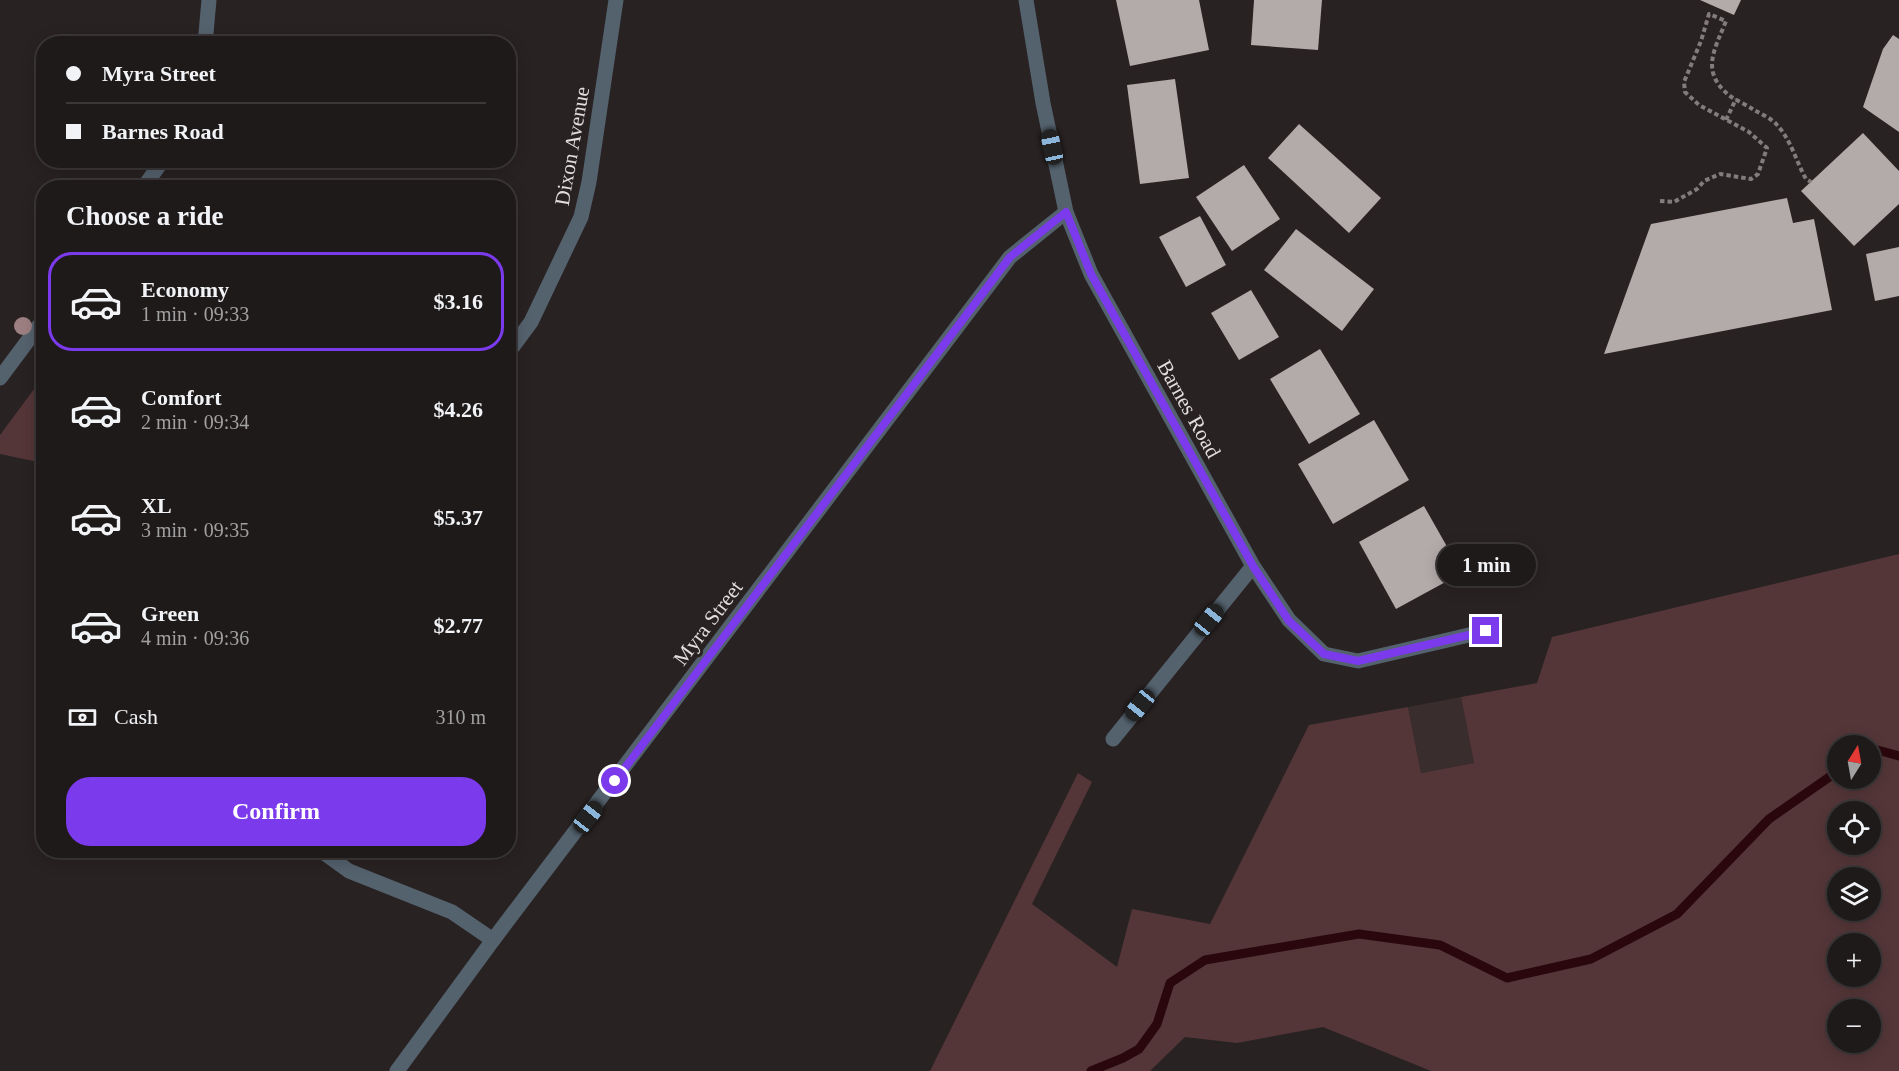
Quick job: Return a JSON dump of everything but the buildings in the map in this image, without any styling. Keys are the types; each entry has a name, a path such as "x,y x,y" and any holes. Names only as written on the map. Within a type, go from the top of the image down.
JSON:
{"street":[{"path":"206,36 209,0"},
{"name":"Dixon Avenue","path":"516,342 531,322 581,218 589,182 616,0"},
{"name":"Barnes Road","path":"1026,0 1043,103 1066,212 1091,274 1253,566 1289,621 1324,654 1358,661 1486,631"},
{"name":"Myra Street","path":"397,1071 493,940 1010,257 1066,212"},
{"path":"0,378 36,330"},
{"path":"1113,739 1253,566"},
{"path":"331,858 349,871 452,912 493,940"}],"path":[{"path":"1660,201 1674,202 1697,189 1704,181 1720,174 1751,179 1758,174 1767,148 1749,132 1726,120 1685,92 1684,82 1709,15 1726,21 1714,53 1712,74 1719,86 1777,124 1789,143 1800,168 1811,182"},
{"path":"1726,120 1736,99"}],"shaded area":[{"path":"36,386 36,462 0,454 0,435"},
{"path":"1899,554 1899,1071 1431,1071 1323,1027 1237,1043 1185,1037 1150,1071 930,1071 1078,773 1092,782 1032,904 1117,967 1132,909 1210,924 1309,725 1408,707 1421,773 1474,763 1461,697 1537,683 1552,637"},
{"path":"1461,697 1474,763 1421,773 1408,707"}],"waterway":[{"path":"1881,751 1899,756"},
{"path":"1091,1071 1139,1049 1157,1024 1170,983 1205,960 1359,934 1440,945 1507,978 1591,959 1677,914 1769,819 1827,779"}],"route":[{"path":"615,781 1010,257 1066,212 1091,274 1253,566 1289,621 1324,654 1358,661 1486,631"}]}
